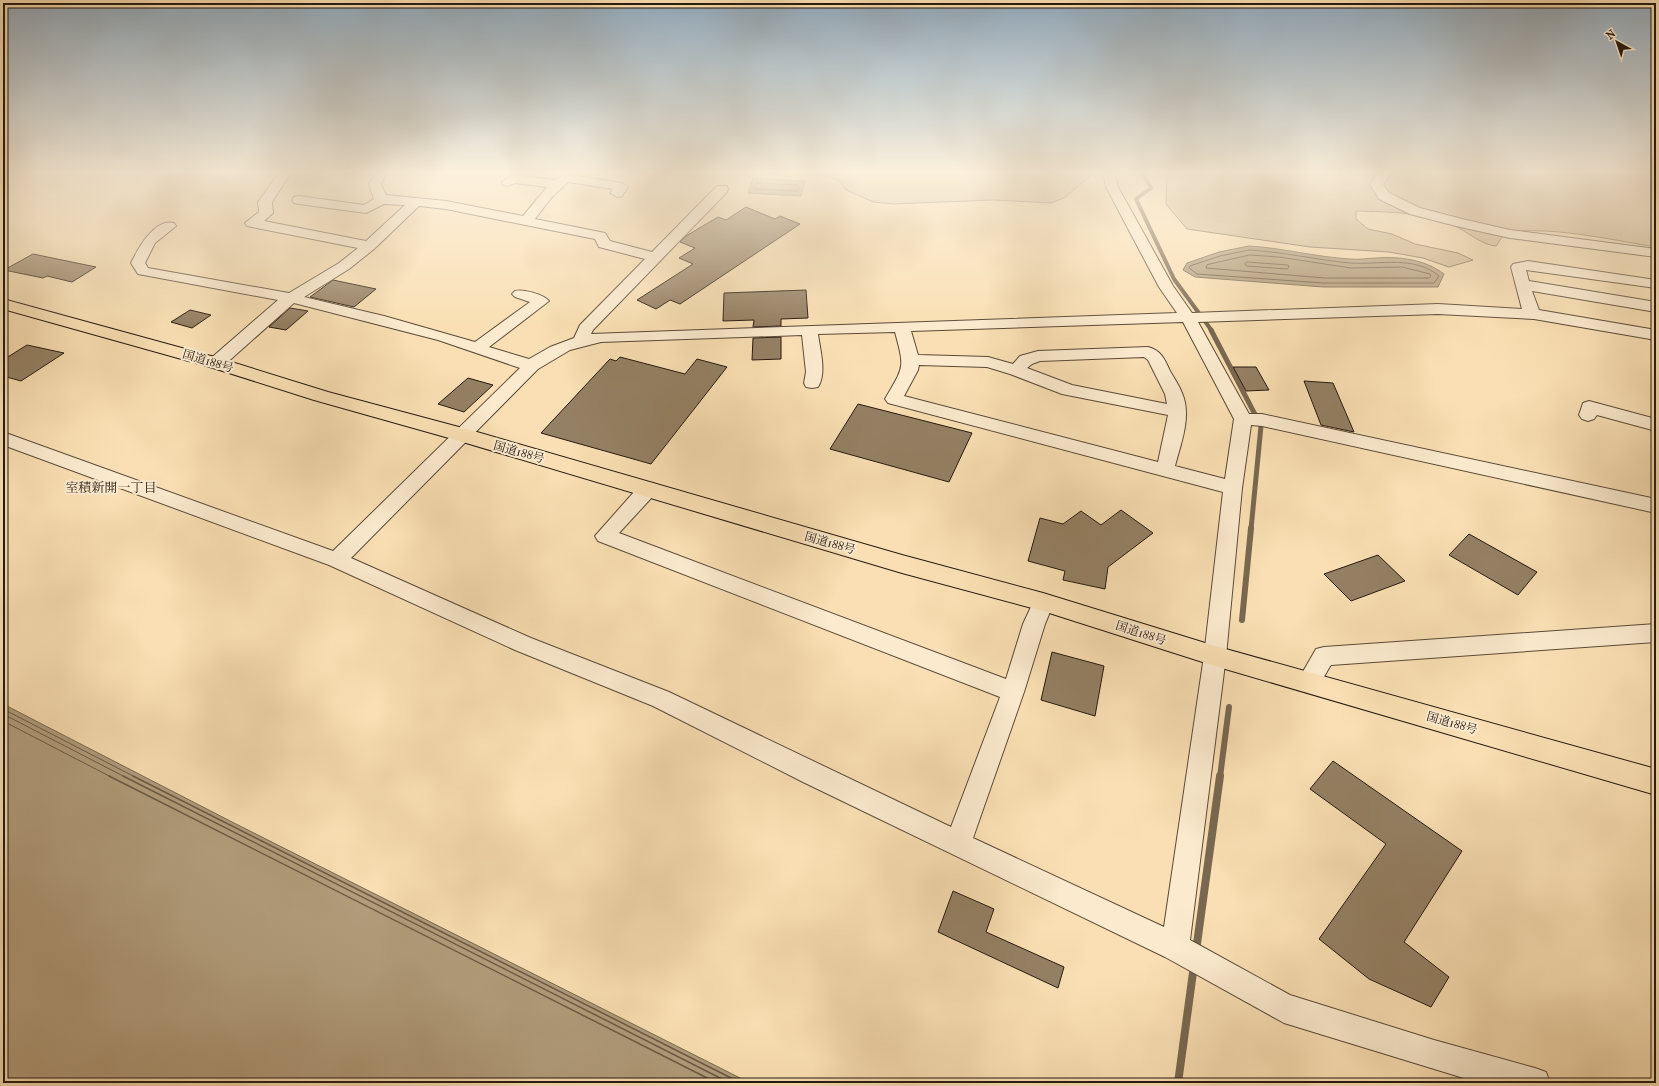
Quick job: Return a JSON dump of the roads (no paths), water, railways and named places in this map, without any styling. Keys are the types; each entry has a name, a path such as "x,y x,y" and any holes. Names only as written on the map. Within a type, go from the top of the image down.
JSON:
{"highway":[{"name":"国道188号","path":"3,304 216,363 321,396 463,435 902,564 1043,602 1215,656 1656,782"}],"street":[{"path":"256,224 310,233 369,246"},
{"path":"216,363 291,298 344,266 369,246 393,224"},
{"path":"544,224 600,236 604,244 654,258"},
{"path":"581,340 586,328 688,224"},
{"path":"1131,224 1166,287 1186,318 1195,328 1243,419 1233,488 1215,656 1175,947"},
{"path":"1467,224 1510,234 1656,253"},
{"path":"169,226 149,241 138,263 143,271 291,298 379,319 478,348 517,362 532,365"},
{"path":"1534,314 1529,308 1518,267 1528,265 1656,284"},
{"path":"1524,285 1656,307"},
{"path":"478,348 541,301 520,294"},
{"path":"336,560 532,365 546,354 581,340 601,337 1438,309 1534,314 1656,335"},
{"path":"902,328 910,360 910,370 894,399 1233,488"},
{"path":"810,331 814,372 812,383"},
{"path":"1016,370 1026,360 1038,356 1148,352 1155,357 1174,394 1177,412 1177,421 1165,470"},
{"path":"910,360 988,362 1016,370 1068,390 1177,412"},
{"path":"1588,415 1589,407 1656,425"},
{"path":"1243,419 1262,420 1656,506"},
{"path":"3,438 141,490 336,560 523,644 661,699 812,774 1175,947 1284,1008 1434,1055 1535,1083"},
{"path":"648,489 605,536 1012,692"},
{"path":"958,843 1043,602"},
{"path":"1308,682 1324,656 1656,633"}],"water":[{"path":"1249,246 1350,259 1404,258 1429,265 1444,274 1438,287 1323,287 1195,277 1183,270 1187,263 1219,252"},
{"path":"3,704 236,824 750,1083 3,1083"}],"waterway":[{"path":"1148,224 1174,279 1212,331"},
{"path":"1211,330 1261,426 1251,529"},
{"path":"1242,620 1251,528"},
{"path":"1220,777 1229,707"},
{"path":"1196,951 1220,776"},
{"path":"1178,1083 1194,965"}],"district":[{"name":"室積新開一丁目","path":"111,487"}]}
